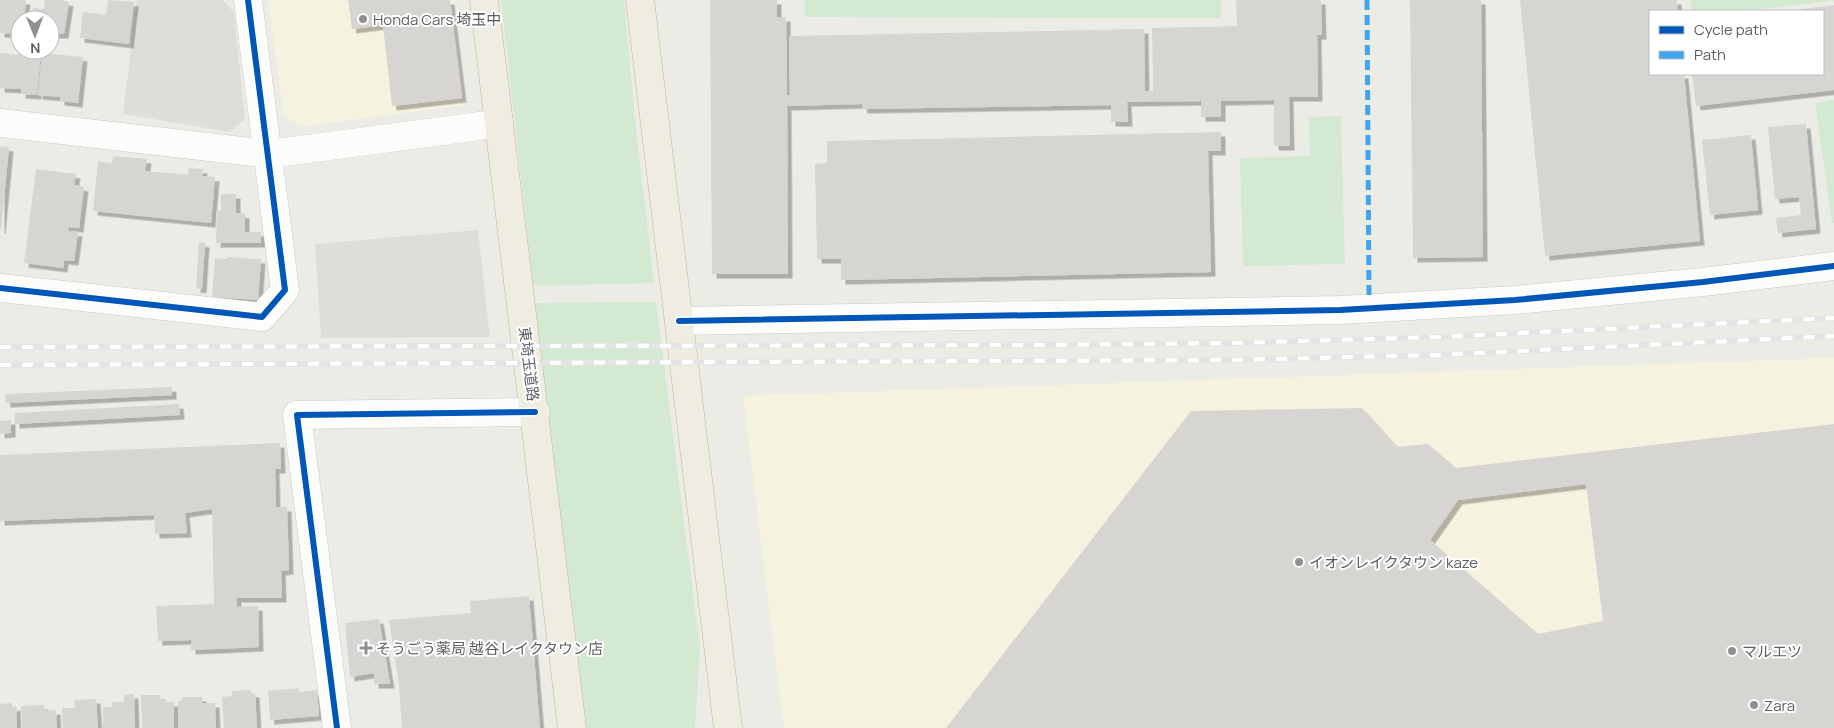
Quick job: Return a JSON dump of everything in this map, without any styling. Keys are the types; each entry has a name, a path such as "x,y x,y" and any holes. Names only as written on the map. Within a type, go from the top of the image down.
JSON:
{"highway":[{"name":"東埼玉道路","path":"484,0 572,728"},
{"path":"640,0 728,728"},
{"path":"718,728 719,655"}],"street":[{"path":"0,288 262,316 285,290 248,0"},
{"path":"0,123 269,154 499,122"},
{"path":"679,321 1340,310 1515,300 1703,282 1834,266"},
{"path":"337,728 297,415 535,412"}],"shaded area":[{"path":"137,0 223,0 234,13 245,119 230,132 123,114"},
{"path":"268,0 453,0 466,105 303,126 284,117"},
{"path":"478,230 490,337 321,338 315,244"},
{"name":"イオンレイクタウン kaze","path":"1834,358 1834,728 784,728 743,396"}],"green space":[{"path":"501,0 624,0 635,119 654,283 533,286"},
{"path":"805,0 1221,0 1221,18 805,17"},
{"path":"1690,0 1834,0 1759,10 1692,10"},
{"path":"1834,100 1834,223 1832,223 1815,103"},
{"path":"1341,116 1345,264 1243,266 1240,158 1310,156 1309,117"},
{"path":"656,302 700,647 695,728 586,728 535,303"}],"building":[{"path":"0,0 26,0 25,10 10,10 10,34 0,33"},
{"path":"45,0 69,2 64,34 60,34 60,10 33,10 33,8 44,9"},
{"path":"108,0 134,2 129,44 80,38 83,12 106,15"},
{"path":"348,0 450,0 462,98 392,106 383,25 352,29"},
{"path":"710,0 777,0 777,17 786,17 787,95 790,95 789,36 1144,29 1145,91 1153,91 1152,28 1237,26 1236,0 1321,0 1322,35 1317,35 1318,97 1289,97 1290,146 1274,146 1274,100 1221,101 1221,117 1201,117 1201,101 1127,102 1128,122 1111,122 1111,105 863,109 862,104 787,106 788,274 712,274"},
{"path":"1410,0 1481,0 1483,257 1413,258"},
{"path":"1520,0 1677,0 1678,10 1649,10 1649,75 1684,75 1700,241 1545,256"},
{"path":"1834,5 1834,90 1696,106 1692,75 1824,75 1824,10 1795,10"},
{"path":"0,53 10,54 10,60 40,60 37,95 21,94 21,89 0,88"},
{"path":"60,55 83,57 78,103 60,101 60,97 38,95 41,60 60,60"},
{"path":"1806,124 1816,229 1778,233 1776,218 1801,215 1799,197 1775,199 1768,127"},
{"path":"1221,132 1221,151 1208,151 1211,272 841,280 841,259 817,259 815,164 827,163 827,141"},
{"path":"1751,135 1758,210 1710,215 1702,140"},
{"path":"0,146 9,147 1,229 0,229"},
{"path":"113,156 147,159 145,171 188,175 189,168 203,169 202,176 215,177 211,223 93,211 98,161 112,163"},
{"path":"36,169 76,174 74,185 84,187 79,228 69,227 68,231 78,232 74,261 64,260 63,268 24,263"},
{"path":"221,194 236,194 236,213 245,214 245,232 261,232 261,243 216,243 217,211 221,211"},
{"path":"199,242 205,243 202,289 196,288"},
{"path":"227,257 261,259 258,300 212,297 215,258 227,259"},
{"path":"172,387 172,395 6,403 5,394"},
{"path":"179,404 180,415 15,424 15,413"},
{"path":"1362,408 1397,447 1428,444 1456,468 1834,424 1834,728 946,728 1191,411","holes":["1586,484 1603,621 1538,634 1430,540 1458,500"]},
{"path":"11,420 11,433 0,434 0,421"},
{"path":"280,443 281,469 275,469 276,507 287,507 289,570 281,571 282,598 237,598 237,607 258,606 259,647 191,650 191,640 158,641 156,606 214,604 212,509 185,513 187,533 155,534 154,515 0,521 0,455"},
{"path":"529,596 540,728 402,728 399,685 389,620 471,613 470,601"},
{"name":"そうごう薬局 越谷レイクタウン店","path":"379,619 390,684 374,684 374,673 350,677 345,623"},
{"path":"299,688 299,692 317,690 319,716 270,720 268,691"},
{"path":"251,690 251,693 255,693 257,728 224,728 222,697 232,696 232,691"},
{"path":"134,694 135,728 103,728 103,707 112,707 112,702 124,702 124,695"},
{"path":"141,695 160,695 160,699 166,699 166,702 174,702 174,728 142,728"},
{"path":"182,697 202,697 202,703 215,703 216,728 179,728 178,701 182,701"},
{"path":"96,699 98,728 63,728 62,708 75,708 74,700"},
{"path":"12,703 12,707 16,706 17,728 0,728 0,704"},
{"path":"44,705 44,711 56,710 57,728 22,728 21,706"}],"railway":[{"path":"0,347 1235,343 1437,337 1834,318"},
{"path":"0,365 1234,360 1438,355 1834,336"}],"marked path":[{"path":"1367,0 1369,295"}],"cycle path":[{"path":"0,288 262,317 285,290 248,0"},
{"path":"679,321 1340,310 1515,300 1703,282 1834,266"},
{"path":"337,728 297,415 535,412"}],"place":[{"name":"Honda Cars 埼玉中","path":"363,19"},
{"name":"イオンレイクタウン kaze","path":"1299,562"},
{"name":"そうごう薬局 越谷レイクタウン店","path":"366,648"},
{"name":"マルエツ","path":"1732,651"},
{"name":"Zara","path":"1754,705"}]}
